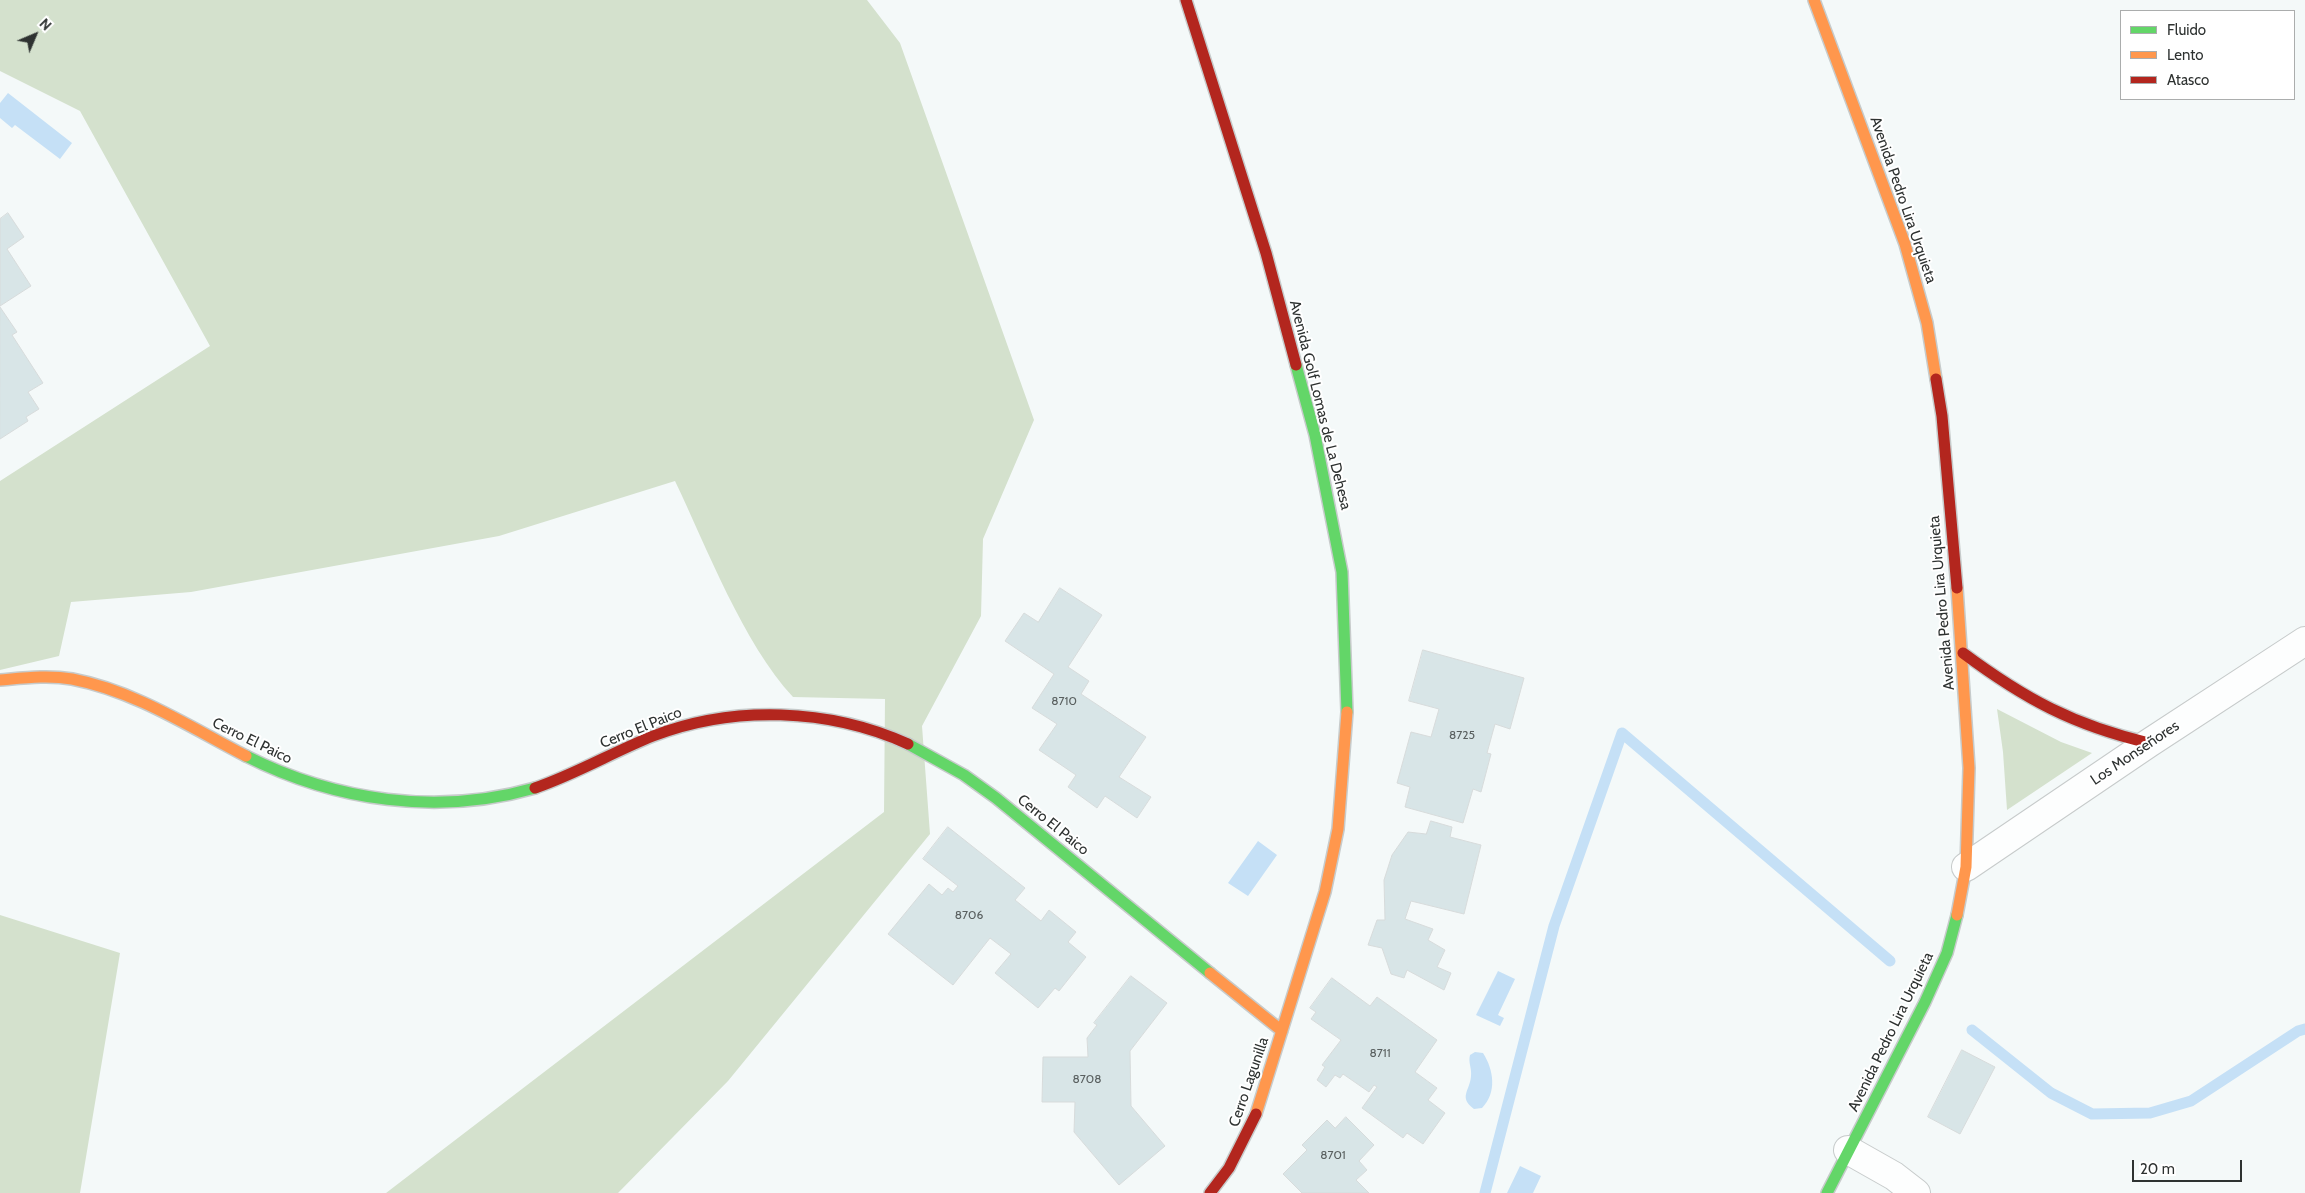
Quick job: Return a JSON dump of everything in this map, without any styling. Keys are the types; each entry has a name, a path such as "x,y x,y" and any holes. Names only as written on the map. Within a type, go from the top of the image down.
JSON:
{"street":[{"name":"Avenida Golf Lomas de La Dehesa","path":"1186,0 1232,140 1269,262 1315,435 1342,572 1348,725 1338,829 1324,892 1282,1031"},
{"name":"Avenida Pedro Lira Urquieta","path":"1814,0 1905,244 1927,323 1942,416 1963,653 1968,768 1966,867 1958,912 1947,953 1925,1002 1827,1193"},
{"name":"Los Monseñores","path":"1966,867 2149,743 2305,641"},
{"path":"1963,653 2021,695 2052,712 2083,726 2149,743"},
{"name":"Cerro El Paico","path":"0,680 42,677 65,678 111,688 160,709 261,764 287,775 348,793 413,803 469,799 524,791 554,782 664,731 725,717 751,714 810,716 872,729 934,757 990,793 1282,1031"},
{"name":"Cerro Lagunilla","path":"1210,1193 1229,1168 1255,1119 1282,1031"},
{"path":"1848,1150 1894,1176 1916,1193"}],"green space":[{"path":"0,0 867,0 900,43 1034,420 983,539 981,616 922,726 930,834 728,1081 618,1193 386,1193 884,812 885,699 793,697 775,675 742,623 675,481 499,536 191,592 71,602 59,656 0,670 0,481 210,346 80,111 0,71"},
{"path":"1997,709 2061,742 2092,753 2007,810 2003,752"},
{"path":"0,915 120,953 80,1193 0,1193"}],"water":[{"path":"8,93 72,143 60,159 15,125 12,128 0,118 0,103"},
{"path":"1258,841 1277,855 1248,896 1228,883"},
{"path":"1498,971 1515,979 1498,1015 1504,1018 1500,1026 1476,1015"},
{"path":"1475,1052 1483,1053 1487,1060 1490,1067 1492,1088 1487,1102 1482,1108 1474,1109 1469,1105 1466,1094 1471,1076 1470,1055"},
{"path":"1520,1166 1541,1176 1533,1193 1507,1193"}],"building":[{"path":"8,213 24,237 7,249 31,286 0,306 0,219"},
{"path":"0,307 17,332 12,335 43,383 28,392 39,409 26,417 28,421 0,439"},
{"path":"1060,588 1102,615 1068,667 1089,681 1081,694 1146,737 1119,777 1151,797 1137,818 1105,796 1097,808 1068,787 1076,775 1039,750 1057,724 1032,708 1054,674 1005,641 1024,613 1038,622"},
{"path":"1423,650 1524,678 1510,729 1495,724 1487,753 1491,754 1481,792 1473,789 1463,823 1405,807 1410,787 1397,783 1411,732 1431,737 1439,709 1409,701"},
{"path":"1431,821 1452,827 1450,837 1481,845 1464,914 1411,901 1405,919 1433,929 1428,940 1445,950 1437,967 1451,973 1444,990 1407,970 1404,978 1391,974 1382,948 1368,945 1377,920 1385,920 1384,880 1392,855 1408,832 1426,834"},
{"path":"948,827 1025,888 1015,900 1041,921 1049,910 1076,932 1068,942 1086,957 1059,991 1055,988 1038,1008 995,973 1011,954 990,938 953,985 888,934 929,884 942,895 948,888 953,892 958,886 923,859"},
{"path":"1131,976 1167,1003 1130,1051 1131,1106 1165,1146 1119,1185 1074,1132 1075,1102 1042,1102 1043,1057 1088,1057 1087,1038 1097,1025 1094,1023"},
{"path":"1332,978 1370,1006 1377,997 1437,1040 1415,1072 1437,1088 1428,1100 1445,1113 1423,1144 1407,1133 1403,1138 1362,1108 1377,1087 1374,1085 1369,1092 1343,1074 1340,1078 1335,1075 1326,1087 1317,1080 1325,1067 1322,1065 1341,1040 1311,1019 1316,1012 1310,1008"},
{"path":"1962,1050 1995,1067 1960,1134 1928,1117"},
{"path":"1346,1117 1374,1145 1359,1161 1367,1170 1356,1180 1369,1193 1302,1193 1283,1174 1307,1150 1302,1145 1327,1120 1335,1128"}],"waterway":[{"path":"1485,1193 1554,926 1622,733 1890,961"},
{"path":"1972,1030 2051,1093 2092,1114 2150,1113 2191,1101 2298,1031 2305,1029"}],"traffic: fast":[{"path":"1296,365 1315,435 1342,572 1347,712"},
{"path":"908,744 964,775 996,798 1210,973"},
{"path":"246,756 315,784 351,793 388,799 424,802 461,801 498,797 535,788"},
{"path":"1827,1193 1925,1002 1947,953 1957,915"}],"traffic: slow":[{"path":"1814,0 1905,244 1927,323 1936,379"},
{"path":"1957,588 1969,768 1966,867 1957,915"},
{"path":"0,680 54,677 72,679 118,692 162,711 246,756"},
{"path":"1256,1114 1325,892 1338,829 1347,712"},
{"path":"1210,973 1282,1031"}],"traffic: jam":[{"path":"1186,0 1266,253 1296,365"},
{"path":"1936,379 1942,416 1957,588"},
{"path":"1963,653 2029,697 2073,719 2149,743"},
{"path":"535,788 653,736 715,719 748,715 814,717 878,732 908,744"},
{"path":"1210,1193 1229,1168 1256,1114"}]}
